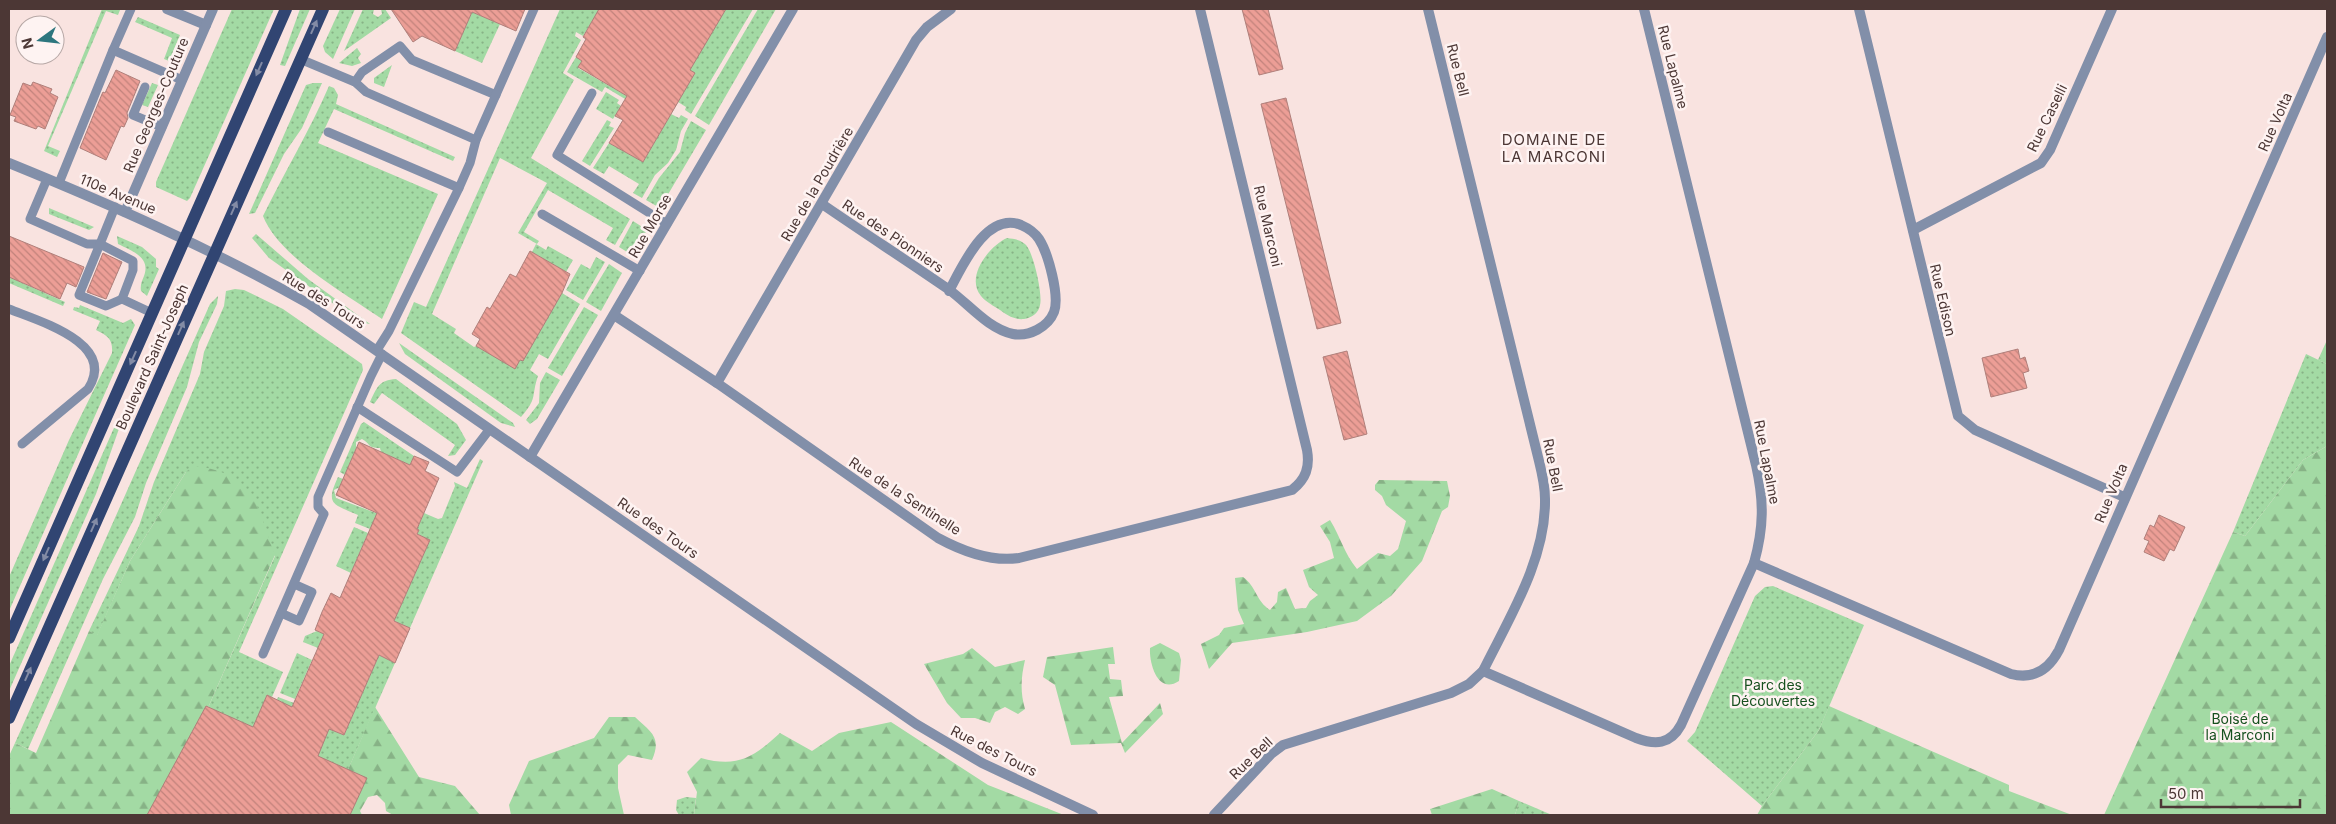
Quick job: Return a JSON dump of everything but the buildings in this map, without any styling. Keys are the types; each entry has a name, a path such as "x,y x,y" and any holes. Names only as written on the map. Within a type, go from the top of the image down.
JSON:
{"main road":[{"name":"Boulevard Saint-Joseph","path":"9,638 286,9"},
{"name":"Boulevard Saint-Joseph","path":"9,718 323,9"}],"street":[{"path":"167,9 206,25"},
{"name":"Rue Georges-Couture","path":"125,212 213,9"},
{"name":"Rue Morse","path":"530,457 793,9"},
{"name":"Rue de la Poudrière","path":"717,383 916,40 927,26 951,9"},
{"name":"Rue Marconi","path":"1200,9 1307,450"},
{"name":"Rue Bell","path":"1214,815 1279,748 1451,693 1469,684 1484,672 1535,560 1542,531 1545,497 1540,461 1428,9"},
{"name":"Rue Lapalme","path":"1484,672 1636,738 1655,743 1668,740 1681,725 1754,563 1762,530 1758,477 1644,9"},
{"name":"Rue Edison","path":"1859,9 1952,397 1962,421 1974,430 2124,497"},
{"name":"Rue Caselli","path":"1913,230 2041,163 2050,150 2112,9"},
{"name":"Rue Volta","path":"1754,563 2000,670 2018,676 2030,675 2045,669 2059,650 2124,497 2327,37"},
{"name":"110e Avenue","path":"9,163 115,207 214,252"},
{"name":"Rue des Pionniers","path":"822,204 949,290 997,327 1014,334 1028,333 1043,326 1051,317 1056,304 1051,275 1039,240 1029,229 1016,224 997,226 984,234 949,290"},
{"name":"Rue des Tours","path":"214,252 309,304 916,724 982,762 1093,815"},
{"name":"Rue de la Sentinelle","path":"614,315 717,383 938,538 969,551 1002,559 1019,558 1286,493 1297,486 1305,477 1308,465 1307,450"}],"lane":[{"path":"59,183 131,9"},
{"path":"263,654 324,514 318,507 318,497 380,352 459,188 470,163 476,140 534,9"},
{"path":"355,82 362,72 400,46 412,60 496,95"},
{"path":"113,50 182,80"},
{"path":"300,60 355,82 366,92 476,140"},
{"path":"145,87 133,115 162,127"},
{"path":"592,94 557,156 667,224"},
{"path":"328,132 459,188"},
{"path":"47,178 30,219 87,244 100,244 133,261 134,270 122,299 106,306 79,295 100,244 115,207"},
{"path":"542,214 640,271"},
{"path":"122,299 152,313"},
{"path":"9,309 76,338 90,355 94,369 92,383 88,389 22,444"},
{"path":"357,407 457,472 489,430"},
{"path":"281,613 299,621 312,592 294,584"}],"green space":[{"path":"102,9 120,10 118,15 106,11 48,146 60,151 57,157 44,151"},
{"path":"232,9 274,9 187,201 156,187 156,182"},
{"path":"300,9 310,9 285,66 280,65"},
{"path":"340,9 355,9 333,59 325,52 323,46"},
{"path":"363,9 374,9 373,14 378,17 382,14 381,9 385,9 391,18 344,51"},
{"path":"560,9 624,9 638,17 725,10 722,9 753,9 691,114 685,110 686,107 678,102 694,73 596,15 583,36 576,32 575,36 581,40 563,73 574,80 531,158 630,219 615,245 606,240 613,228 548,190 524,232 539,241 537,244 518,233 547,183 500,158 432,314 456,329 454,333 474,347 476,346 515,368 530,344 532,345 562,293 580,304 548,359 539,354 530,370 538,376 532,401 521,417 401,333 414,302 426,307"},
{"path":"758,9 776,9 709,125 695,116"},
{"path":"472,12 500,24 482,63 455,51"},
{"path":"138,17 180,35 169,61 164,59 172,38 135,22"},
{"path":"357,48 361,54 358,58 361,63 352,66 339,63"},
{"path":"576,57 582,61 578,68 627,96 625,99 605,87 602,92 567,72"},
{"path":"392,65 384,87 374,83 374,78"},
{"path":"152,83 158,85 148,107 142,105"},
{"path":"322,83 302,128 284,154 255,213 249,214 306,85"},
{"path":"329,86 334,88 338,95 336,104 455,157 453,161 334,109 318,143 438,194 382,319 315,274 298,260 271,231 263,216"},
{"path":"606,92 619,100 617,103 621,106 613,119 596,109"},
{"path":"671,114 679,118 681,115 688,119 681,131 676,150 668,163 655,175 642,198 633,193 639,184 609,166 604,174 593,168 609,143 643,162"},
{"path":"607,120 611,122 609,126 614,128 590,166 582,161"},
{"path":"691,121 706,130 660,208 646,200 659,178 680,152 685,133"},
{"path":"49,208 94,227 89,230 49,214"},
{"path":"633,221 647,230 632,255 619,247"},
{"path":"256,234 308,279 370,324 359,322 269,258 252,238"},
{"path":"117,236 142,247 156,259 156,267 159,269 147,296 141,291 145,269 143,259 118,244"},
{"path":"1007,238 1019,240 1025,244 1037,273 1040,305 1036,313 1027,318 1017,319 1008,315 985,300 977,288 977,271 981,263 993,248"},
{"path":"536,244 546,250 548,246 573,260 566,272 532,252"},
{"path":"596,257 605,262 583,300 566,290 581,264 590,269"},
{"path":"609,264 622,273 601,311 586,302"},
{"path":"9,277 65,302 63,306 9,283"},
{"path":"244,290 283,309 362,364 363,370 239,652 283,672 272,697 267,695 262,707 282,702 277,700 278,697 294,703 290,711 327,733 329,729 344,735 379,655 395,663 347,772 207,710 275,556 186,472 130,561 97,636 89,631 139,526 154,482 200,374 204,352 224,306 226,291"},
{"path":"218,296 217,304 199,342 187,387 146,483 135,517 103,579 28,749 15,743 210,304"},
{"path":"80,305 123,323 131,319 135,325 9,611 9,577 69,440 112,353 112,344 109,338 96,330 100,321 73,310 74,307 79,308"},
{"path":"584,307 598,315 562,376 548,368"},
{"path":"2327,340 2327,364 2318,360"},
{"path":"399,343 513,423 515,427 501,423 405,354"},
{"path":"2306,354 2327,364 2327,446 2303,460 2245,536 2233,532"},
{"path":"546,372 560,380 537,419 530,424 526,420 539,403 540,383"},
{"path":"396,379 457,424 466,440 455,455 448,456 455,445 382,393 374,404 370,402 379,385"},
{"path":"117,421 121,423 96,494 9,691 9,666"},
{"path":"364,422 414,456 410,465 381,452 380,448 371,446 362,439 356,442 356,449 345,475 340,472 361,424"},
{"name":"Boisé de la Marconi","path":"2327,446 2327,815 2104,815 2233,532 2245,536 2303,460"},
{"path":"480,459 483,461 410,628 394,621 430,540 417,534 419,530 417,529 424,513 438,519 442,518 455,486 454,482 467,488"},
{"path":"193,466 229,476 241,484 250,494 257,507 275,555 207,710 347,772 375,707 419,777 455,786 480,815 393,815 386,811 385,803 377,795 368,797 360,811 362,815 9,815 9,756 15,743 36,753 89,631 97,635 130,561 186,472"},
{"path":"338,477 343,479 340,487 334,490 336,498 376,513 395,507 370,529 355,523 358,515 337,506 332,498 334,486"},
{"path":"1379,480 1447,481 1450,496 1448,507 1442,511 1422,561 1391,596 1357,621 1307,632 1232,643 1209,669 1201,644 1219,635 1224,628 1244,624 1238,610 1235,578 1243,577 1270,610 1277,602 1278,592 1286,588 1295,609 1306,608 1310,601 1318,595 1309,587 1303,570 1334,558 1330,542 1320,526 1330,520 1357,569 1378,553 1390,556 1398,549 1406,521 1386,505 1382,496 1375,490 1375,485"},
{"path":"354,527 368,533 351,573 336,566"},
{"name":"Parc des Découvertes","path":"1773,586 1864,625 1819,730 1762,806 1687,741 1695,732 1755,596 1765,587"},
{"path":"317,631 324,634 318,648 303,642 305,636"},
{"path":"1160,643 1179,653 1181,660 1179,681 1172,684 1165,684 1160,681 1153,669 1150,648"},
{"path":"1113,647 1115,664 1108,664 1110,679 1121,680 1123,696 1109,697 1122,743 1160,703 1163,714 1125,753 1121,743 1071,745 1055,685 1043,677 1047,657"},
{"path":"972,648 995,667 1025,660 1022,697 1025,709 1018,714 1005,707 995,712 990,723 975,718 961,718 947,703 924,664 963,654"},
{"path":"297,653 312,660 295,699 280,693"},
{"path":"1829,706 2009,785 2009,791 2072,815 1757,815 1819,730"},
{"path":"609,717 635,717 650,731 656,746 652,760 628,755 618,765 618,788 624,815 511,815 509,805 529,761 594,738"},
{"path":"891,722 988,785 1064,815 694,815 697,792 687,772 701,758 725,762 744,759 753,755 780,733 812,751 839,733"},
{"path":"1492,789 1519,801 1515,815 1432,815 1430,809"},
{"path":"686,797 696,798 694,815 679,815 676,810 677,800"},
{"path":"1519,801 1552,815 1515,815"}],"district":[{"name":"DOMAINE DE LA MARCONI","path":"1554,148"}]}
